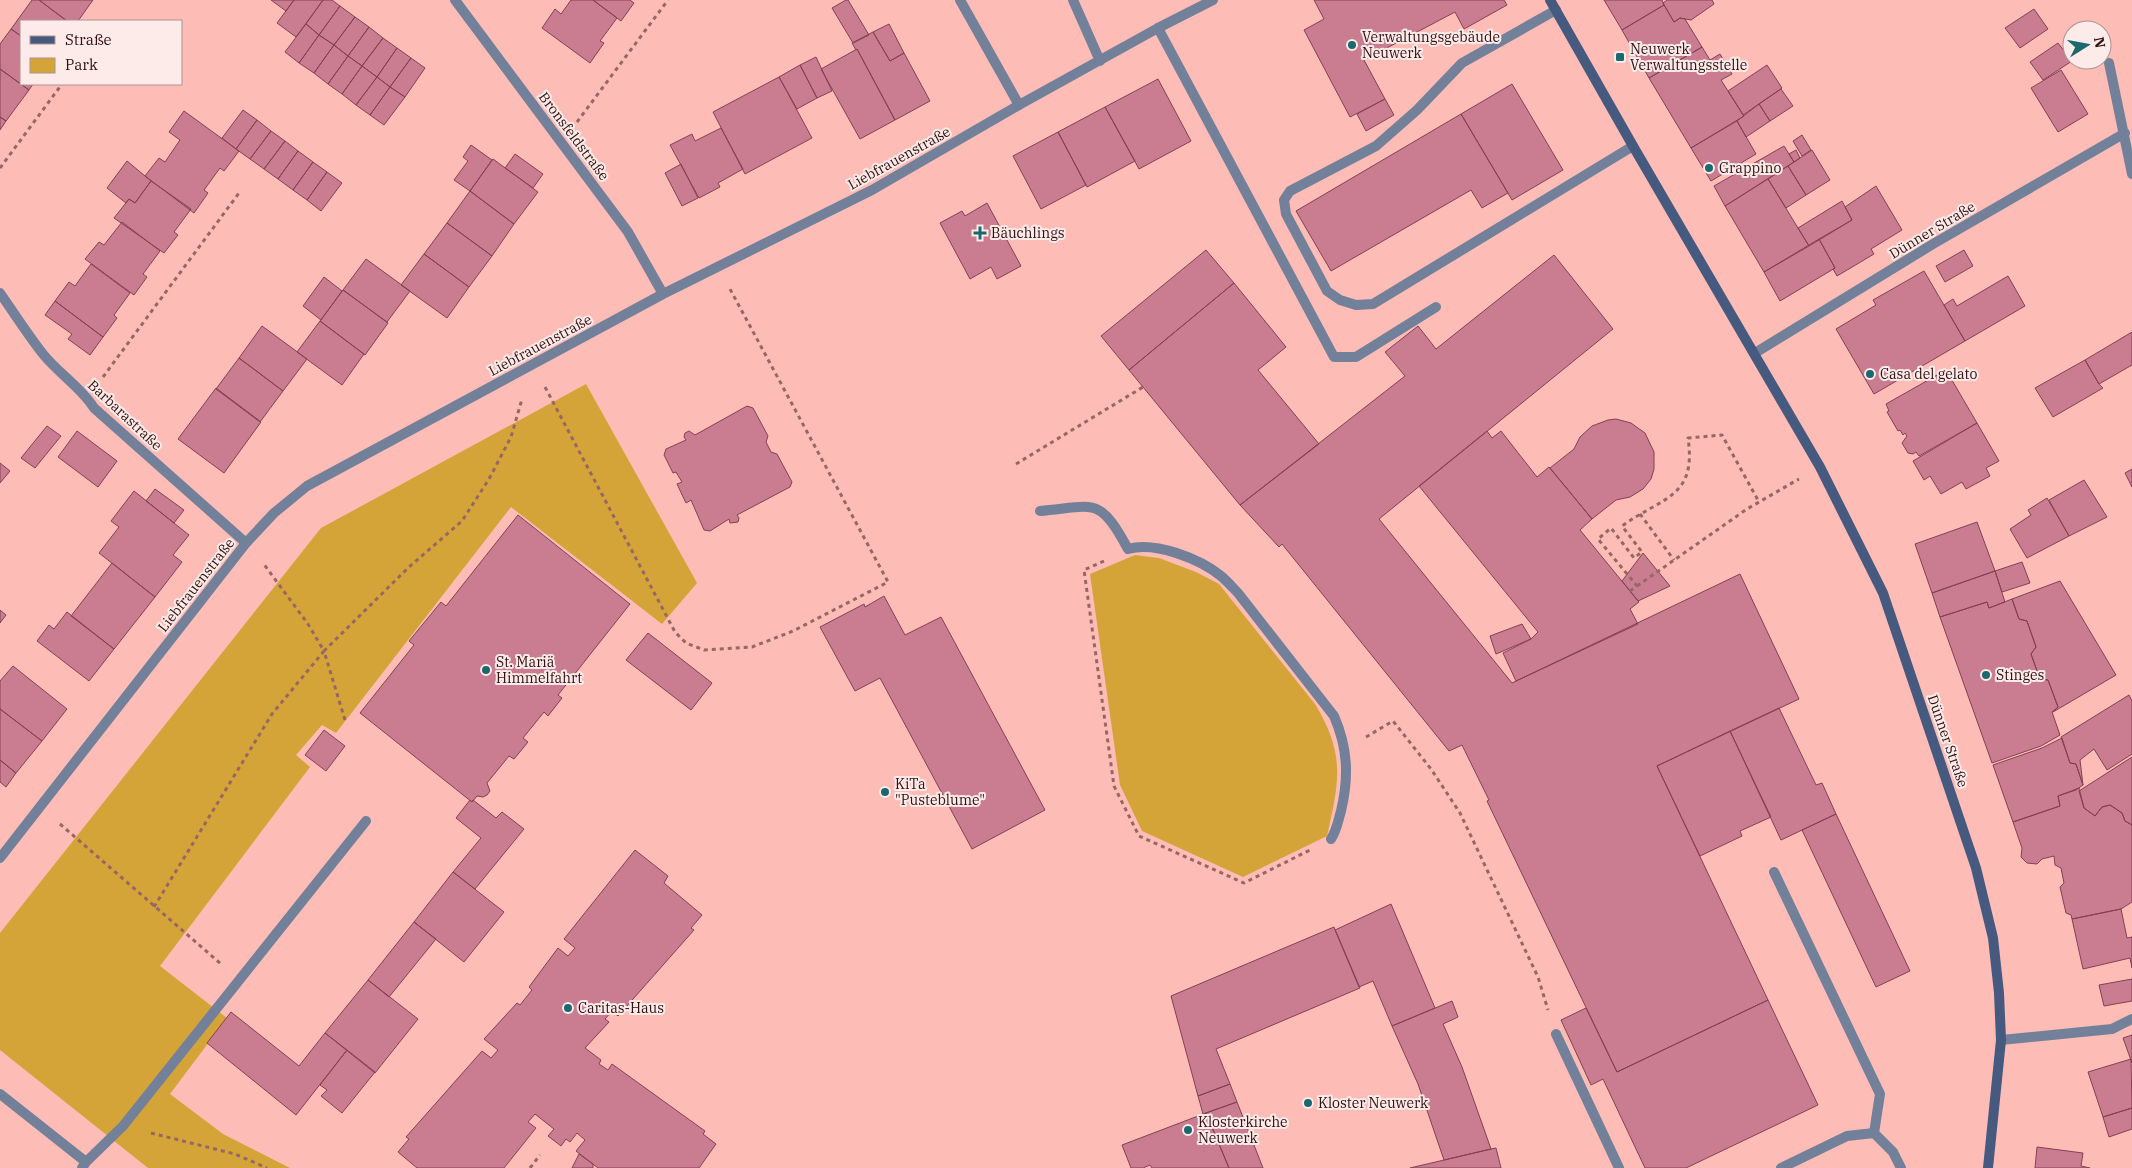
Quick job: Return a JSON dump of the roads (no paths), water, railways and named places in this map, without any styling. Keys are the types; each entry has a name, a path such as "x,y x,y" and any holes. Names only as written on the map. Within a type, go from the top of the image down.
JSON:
{"street":[{"name":"Bronsfeldstraße","path":"455,0 628,232 663,294"},
{"path":"960,0 1018,106"},
{"path":"1072,0 1100,61"},
{"name":"Liebfrauenstraße","path":"0,858 246,543 274,513 307,486 663,294 872,190 1158,28 1214,0"},
{"name":"Dünner Straße","path":"1550,0 1820,467 1883,593 1976,868 1993,938 1999,993 2001,1040 1988,1168"},
{"path":"1556,10 1462,63 1417,110 1376,146 1290,191 1284,200 1286,214 1327,291 1340,300 1356,305 1373,304 1633,146"},
{"path":"1158,28 1334,356 1356,357 1436,307"},
{"path":"2111,70 2132,174"},
{"name":"Dünner Straße","path":"1755,353 1933,244 2125,133"},
{"name":"Barbarastraße","path":"0,293 43,353 65,378 88,398 94,408 246,543"},
{"path":"1040,511 1093,507 1100,510 1114,524 1128,549 1137,546 1154,546 1201,564 1223,577 1238,593 1334,716 1340,731 1347,784 1336,831 1330,840"},
{"path":"0,1094 84,1165 123,1126 366,820"},
{"path":"1774,872 1880,1094 1874,1134"},
{"path":"2001,1040 2112,1029 2132,1019"},
{"path":"1556,1034 1618,1168"},
{"path":"1782,1168 1847,1136 1874,1134 1893,1152 1901,1168"}],"place":[{"name":"Verwaltungsgebäude Neuwerk","path":"1352,45"},
{"name":"Neuwerk Verwaltungsstelle","path":"1620,57"},
{"name":"Grappino","path":"1709,168"},
{"name":"Bäuchlings","path":"980,233"},
{"name":"Casa del gelato","path":"1870,374"},
{"name":"St. Mariä Himmelfahrt","path":"486,670"},
{"name":"Stinges","path":"1986,675"},
{"name":"KiTa \"Pusteblume\"","path":"885,792"},
{"name":"Caritas-Haus","path":"568,1008"},
{"name":"Kloster Neuwerk","path":"1308,1103"},
{"name":"Klosterkirche Neuwerk","path":"1188,1130"}]}
